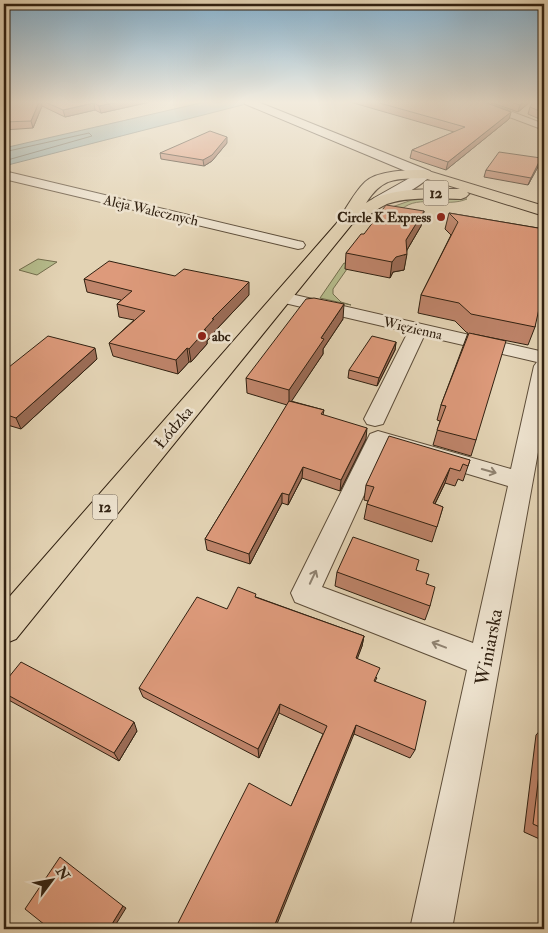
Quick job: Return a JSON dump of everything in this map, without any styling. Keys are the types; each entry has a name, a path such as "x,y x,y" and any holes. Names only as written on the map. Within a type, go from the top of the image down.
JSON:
{"main road":[{"name":"12","path":"370,185 391,176 425,174 544,212"},
{"name":"Łódzka","path":"4,628 342,228 370,185"},
{"name":"12","path":"379,201 430,194 494,196"},
{"name":"Łódzka","path":"342,228 379,201"}],"street":[{"path":"354,146 425,174 416,182 379,201"},
{"path":"362,149 374,167 370,185"},
{"name":"Aleja Walecznych","path":"4,175 298,245"},
{"name":"Więzienna","path":"282,297 544,358"},
{"path":"375,419 418,329"},
{"name":"Winiarska","path":"431,929 485,662 531,464 544,366"},
{"path":"485,662 305,593 378,439 531,464"}],"green space":[{"path":"437,198 467,199 451,202 417,202 402,209 389,208 412,200"},
{"path":"38,259 57,262 37,275 19,270"},
{"path":"344,263 348,264 345,268 347,269 333,289 333,294 341,302 351,305 320,298"}],"water":[{"path":"15,146 84,146 4,166 4,148"}],"building":[{"path":"177,146 220,146 212,155 203,160 160,153"},
{"path":"422,146 469,146 448,162 412,150"},
{"path":"499,152 541,158 531,178 486,170"},
{"path":"386,205 424,211 406,240 407,254 396,257 392,262 346,253 361,234 364,234"},
{"path":"449,213 544,229 544,286 535,327 471,314 459,303 421,295 458,222"},
{"path":"109,261 175,276 184,269 249,282 212,319 214,319 189,349 187,348 176,360 109,343 145,311 117,304 132,291 84,279"},
{"path":"314,298 344,304 321,338 324,339 289,390 246,378 306,299"},
{"path":"469,333 506,341 476,440 437,430 446,406 441,405"},
{"path":"48,336 95,348 16,418 4,414 4,371"},
{"path":"372,336 396,342 379,378 349,370"},
{"path":"289,401 324,410 321,414 367,428 341,480 303,467 289,495 282,493 249,554 205,539"},
{"path":"389,436 470,460 468,466 463,464 460,471 450,468 433,503 443,507 437,527 367,504 374,487 366,485"},
{"path":"353,537 419,560 416,570 429,574 426,584 435,587 430,606 337,572"},
{"path":"238,587 256,594 255,597 364,636 356,658 380,668 374,681 426,701 415,750 356,725 273,929 175,929 249,783 291,806 327,726 280,704 258,749 139,688 197,597 227,609"},
{"path":"21,662 134,722 114,753 4,693 4,683"},
{"path":"544,733 544,829 533,824"},
{"path":"60,857 123,906 109,929 50,929 25,909"}],"place":[{"name":"Circle K Express","path":"441,217"},
{"name":"abc","path":"202,336"}]}
